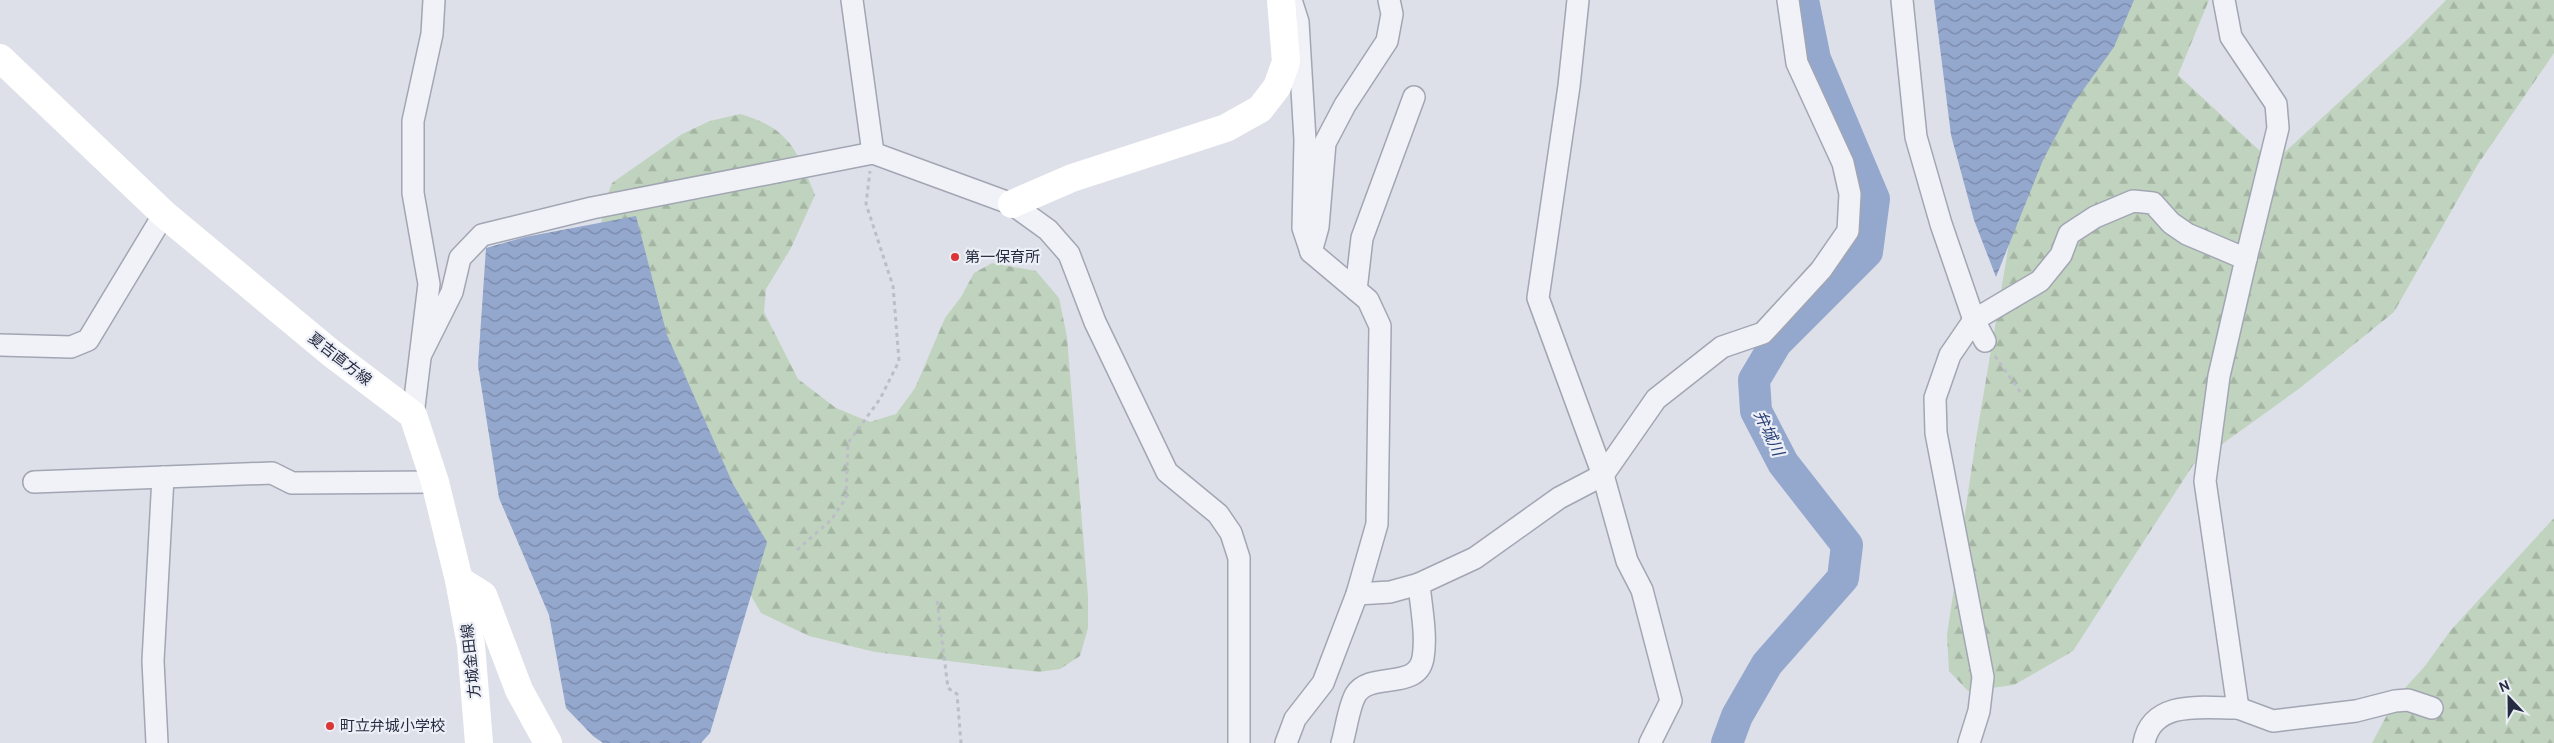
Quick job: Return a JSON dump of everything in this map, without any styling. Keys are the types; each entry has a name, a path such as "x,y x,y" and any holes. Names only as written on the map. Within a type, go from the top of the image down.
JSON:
{"main road":[{"path":"1012,204 1072,178 1226,128 1260,109 1277,87 1286,62 1281,0"},
{"name":"夏吉直方線","path":"0,58 164,214 331,353 413,416"},
{"path":"413,416 435,482 459,580 483,595 519,690 548,743"},
{"name":"方城金田線","path":"459,580 471,645 479,743"}],"street":[{"path":"413,416 429,284 413,193 413,121 432,34 434,0"},
{"path":"852,0 873,154"},
{"path":"1286,743 1295,719 1323,683 1357,594 1377,524 1380,326 1368,300 1311,252 1303,228 1304,140 1302,91 1298,22 1291,0"},
{"path":"1311,252 1318,227 1325,143 1345,105 1387,41 1392,14 1389,0"},
{"path":"1578,0 1569,86 1538,298 1603,475 1627,561 1642,590 1671,701 1650,743"},
{"path":"1357,594 1390,592 1419,584 1475,558 1559,498 1603,475 1656,399 1722,348 1764,333 1821,270 1848,231 1850,194 1843,163 1798,63 1788,0"},
{"path":"1902,0 1916,137 1942,224 1974,320 1985,341"},
{"path":"2224,0 2231,37 2276,104 2278,128 2219,376 2205,481 2238,708"},
{"path":"1356,290 1362,238 1414,97"},
{"path":"421,354 452,292 460,258 482,235 592,208 873,154 1012,204 1048,230 1069,254 1095,322 1167,472 1218,514 1231,533 1239,558 1239,743"},
{"path":"1968,743 1979,711 1983,677 1936,433 1935,398 1950,355 1974,320 2040,281 2061,256 2069,234 2095,216 2133,201 2153,203 2171,223 2187,234 2246,258"},
{"path":"0,346 71,347 88,340 164,214"},
{"path":"34,482 272,473 292,483 435,482"},
{"path":"157,743 154,661 163,477"},
{"path":"1342,743 1355,695 1362,688 1378,681 1403,680 1414,673 1423,660 1419,584"},
{"path":"2144,743 2146,732 2161,714 2188,707 2238,708 2273,721 2356,711 2395,700 2408,700 2432,708"}],"path":[{"path":"797,550 831,520 846,498 848,443 880,399 899,361 892,286 866,204 873,154"},
{"path":"1985,341 2021,393"},
{"path":"936,601 948,688 956,694 961,743"}],"green space":[{"path":"2057,0 2209,0 2178,75 2273,163 2410,37 2446,0 2554,0 2554,53 2478,164 2394,312 2300,388 2193,465 2073,651 2014,685 1968,691 1949,671 1947,635 1976,439 2044,36"},
{"path":"740,114 770,126 781,134 803,165 815,195 791,248 766,289 764,312 798,379 836,408 870,422 896,414 915,388 945,318 961,297 974,273 992,263 1036,271 1059,298 1067,337 1088,596 1088,628 1080,656 1060,669 1039,672 875,652 809,636 761,613 746,587 600,233 604,205 612,183 682,134 710,121"},
{"path":"2554,518 2554,743 2372,743 2396,698 2425,666 2451,630"}],"water":[{"path":"1934,0 2134,0 2114,47 2073,104 2043,160 1996,277 1974,220 1951,135"},
{"path":"636,216 667,335 733,484 767,542 710,733 701,743 603,743 593,736 566,708 549,615 499,498 478,366 486,248 525,237"}],"waterway":[{"name":"弁城川","path":"1727,743 1737,716 1767,664 1843,578 1847,545 1783,463 1756,411 1754,380 1776,343 1867,252 1874,199 1815,59 1803,0"}],"place":[{"name":"第一保育所","path":"955,257"},
{"name":"町立弁城小学校","path":"330,726"}]}
